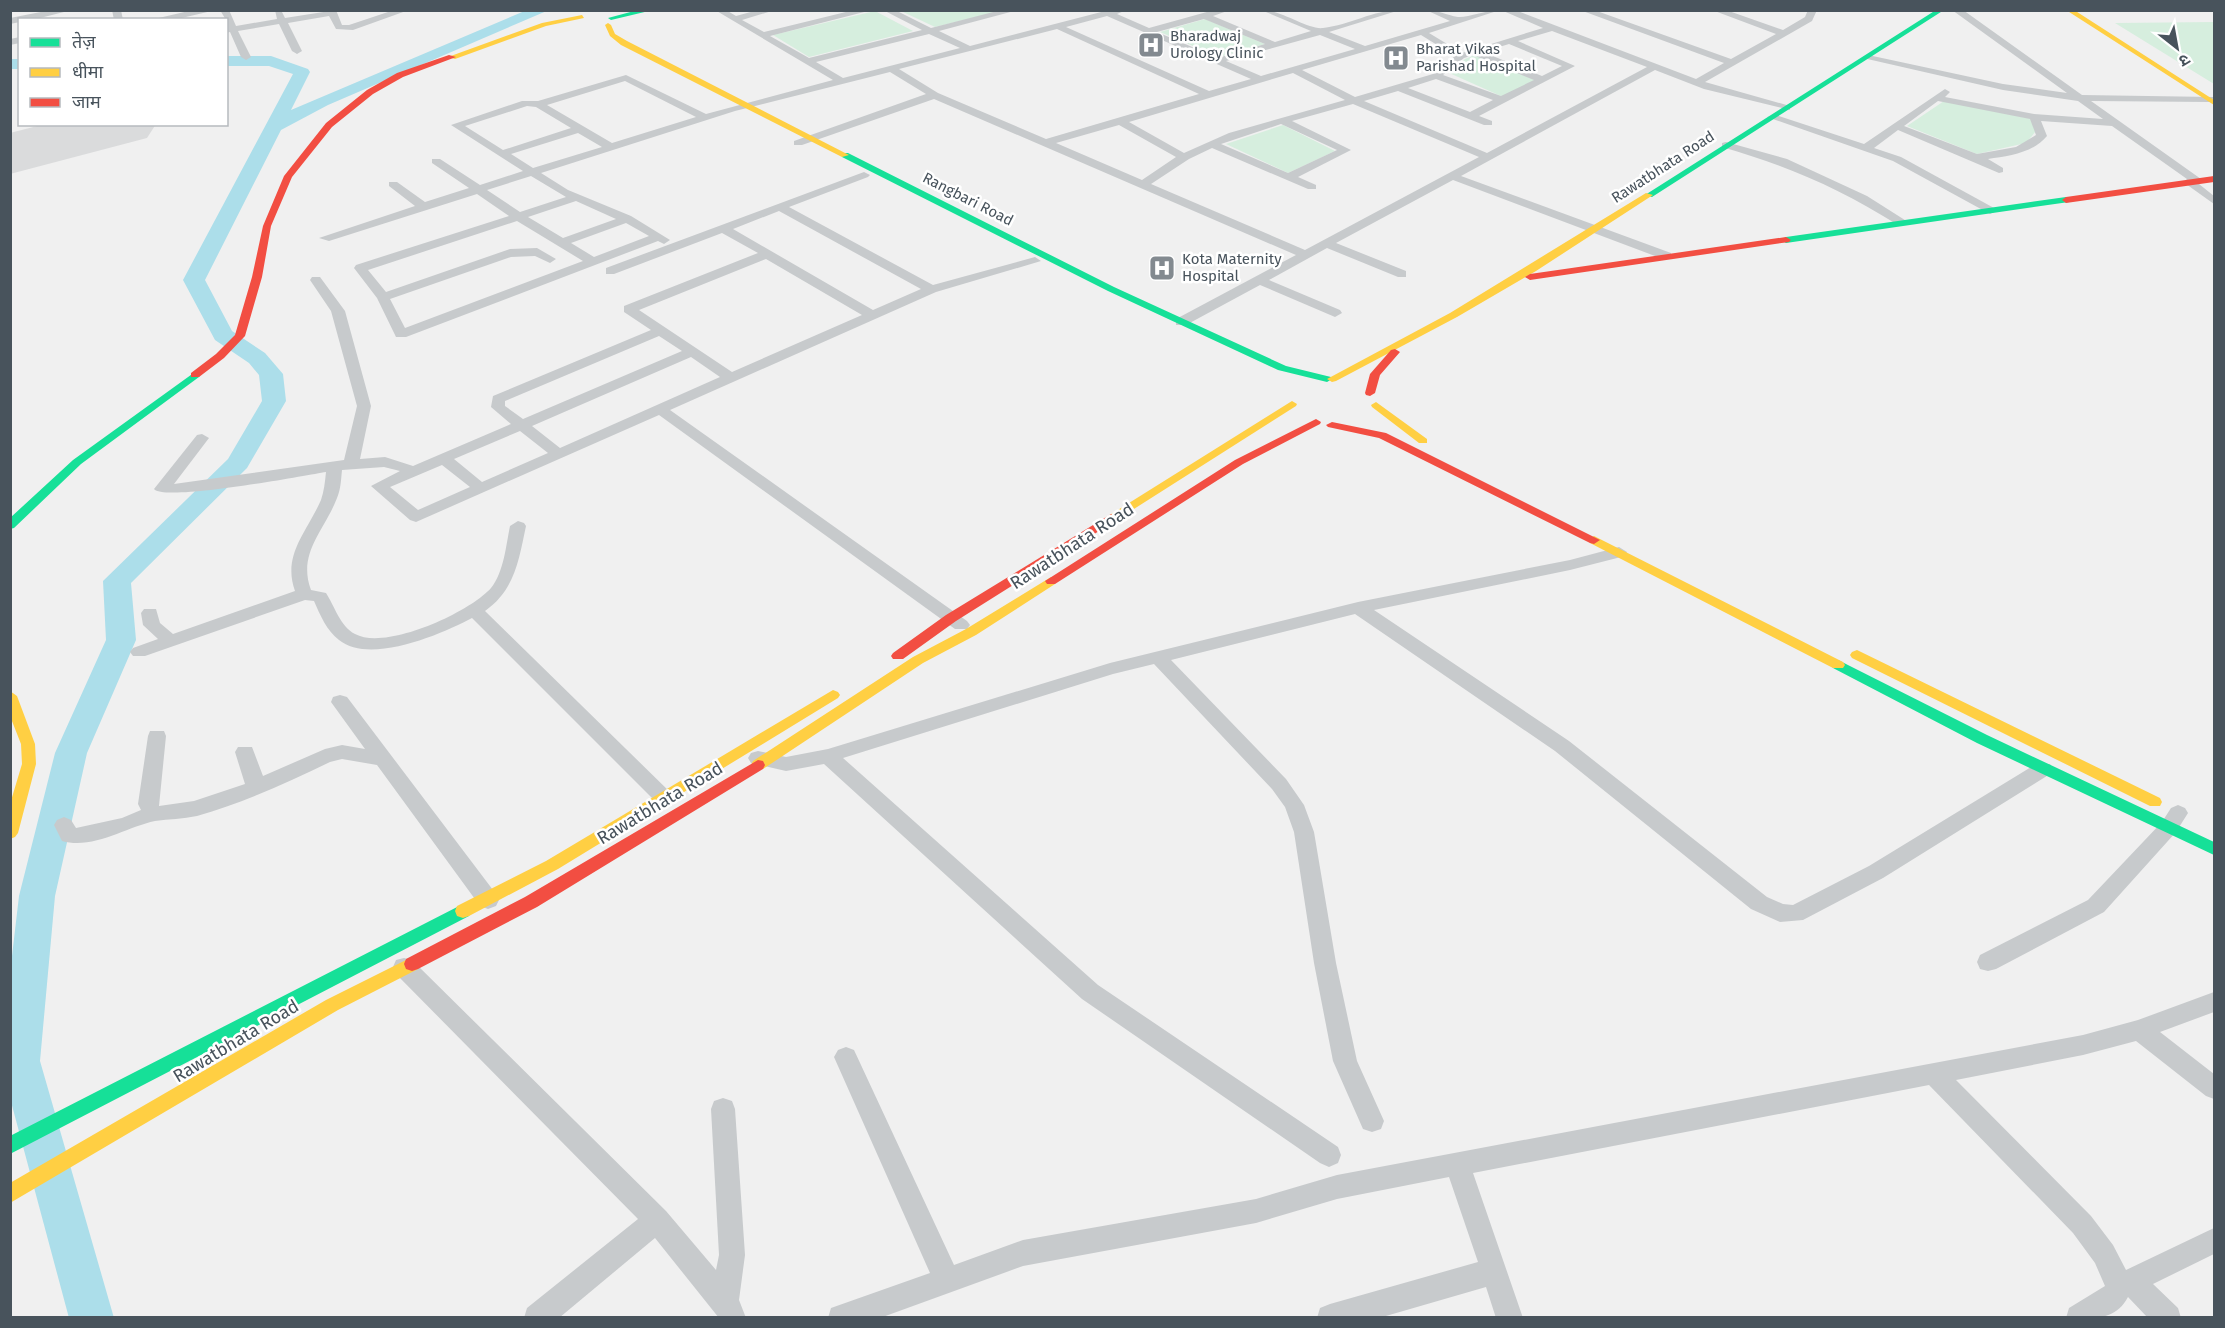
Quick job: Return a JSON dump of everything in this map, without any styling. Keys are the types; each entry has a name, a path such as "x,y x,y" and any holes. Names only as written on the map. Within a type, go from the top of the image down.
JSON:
{"street":[{"path":"22,18 42,13 58,16 68,10"},
{"path":"171,16 212,10"},
{"path":"277,10 297,51"},
{"path":"10,525 76,462 220,356 240,336 257,277 267,226 288,176 329,125 370,93 400,75 544,24 602,14 650,10"},
{"path":"719,10 842,81"},
{"path":"734,19 771,10"},
{"path":"762,35 868,10"},
{"path":"887,10 971,50"},
{"path":"807,61 1014,10"},
{"path":"1068,10 1089,19"},
{"path":"325,238 748,104 971,50 1122,10"},
{"path":"1149,32 1227,10"},
{"path":"1265,10 1365,49"},
{"path":"1217,61 1322,33 1396,10"},
{"path":"1430,10 1460,21"},
{"path":"1045,143 1496,10"},
{"path":"1505,10 1696,83 1786,108"},
{"path":"1584,10 1731,62"},
{"path":"1716,10 1784,33"},
{"path":"1696,83 1809,19 1813,10"},
{"name":"Rawatbhata Road","path":"888,661 1289,399 1297,388 1315,380 1329,379 1400,347 1515,280 1599,229 1726,145 1868,58 1941,10"},
{"path":"1956,10 2194,182 2214,201"},
{"path":"2069,10 2212,101"},
{"path":"246,57 230,29 331,12 339,27 350,28 402,11"},
{"name":"Rangbari Road","path":"602,14 594,31 603,42 731,109 805,141 1112,290 1282,368 1354,383 1373,399 1410,441"},
{"name":"Rangbari Road","path":"602,14 612,35 624,43 748,104 805,141 864,175 1264,375"},
{"path":"1109,14 1261,80"},
{"path":"1350,14 1366,19"},
{"path":"1205,16 1275,45"},
{"path":"1059,27 1209,95"},
{"path":"1143,185 1162,169 1212,144 1436,76 1461,56 1552,28"},
{"path":"1422,32 1461,56"},
{"path":"1470,116 1570,66 1509,41"},
{"path":"1473,52 1543,80"},
{"path":"1868,58 2077,98 2212,101"},
{"path":"1181,322 1654,67"},
{"path":"892,69 934,94 1304,254"},
{"path":"1294,70 1355,100 1488,157"},
{"path":"1436,76 1502,100"},
{"path":"676,246 627,219 575,198 456,125 525,103 538,104 626,78 705,117"},
{"path":"1866,148 1963,78"},
{"path":"1398,87 1488,123"},
{"path":"805,141 934,94"},
{"path":"1937,98 2034,117 2113,123"},
{"path":"538,104 610,147"},
{"path":"1772,117 1897,159 1990,210"},
{"path":"1976,158 2017,150 2037,141 2042,136 2034,117"},
{"path":"1120,121 1183,157"},
{"path":"1283,121 1346,150 1288,177"},
{"path":"1896,126 1976,158 1999,170"},
{"path":"504,153 579,129"},
{"path":"1212,144 1312,187"},
{"path":"1726,145 1792,165 1863,198 1902,222"},
{"path":"436,161 519,217 592,261"},
{"path":"610,271 864,175"},
{"path":"1452,176 1667,256"},
{"path":"1515,280 1902,222 2214,179"},
{"path":"393,184 423,206"},
{"path":"575,198 360,268 383,297 401,334 657,237"},
{"path":"780,207 932,289"},
{"path":"563,242 627,219"},
{"path":"723,228 872,315"},
{"path":"1325,243 1402,274"},
{"path":"383,297 510,252 537,252 550,259"},
{"path":"731,378 629,309 767,254"},
{"path":"693,351 379,486 416,517 932,289 1035,261"},
{"path":"1257,279 1335,313"},
{"path":"304,594 298,582 296,568 300,554 330,497 364,406 338,312 316,280"},
{"path":"559,454 498,406 498,399 661,330"},
{"name":"Rawatbhata Road","path":"1373,399 1374,374 1400,347"},
{"path":"1289,399 1297,412 1316,422 1365,429 1410,441 1589,530 1688,572"},
{"path":"1332,425 1346,425 1368,418 1373,399"},
{"path":"660,409 971,632"},
{"name":"Rawatbhata Road","path":"10,1194 332,1005 531,902 764,761 918,660 971,632 1129,530 1285,436 1316,422"},
{"path":"1285,436 1365,429"},
{"path":"202,438 162,489 192,488 343,465 385,462 414,471"},
{"path":"444,459 481,489"},
{"path":"139,652 304,594 320,597 339,633 356,642 395,641 419,634 474,610 495,593 506,576 518,526"},
{"path":"1589,530 1619,552 2043,769 2178,819"},
{"path":"743,751 764,761 786,764 828,756 1110,669 1358,608 1570,565 1619,552"},
{"path":"1698,593 1709,582"},
{"path":"1358,608 1562,746 1759,903 1780,914 1795,914 1876,872 2043,769"},
{"path":"474,610 665,799"},
{"path":"150,613 152,625 171,641"},
{"path":"1840,647 2178,819 2214,849"},
{"path":"1158,657 1279,784 1294,805 1304,832 1325,963 1345,1061 1372,1121"},
{"name":"Rawatbhata Road","path":"10,1146 143,1080 488,900 665,799 850,685"},
{"path":"10,696 28,744 29,764 10,833"},
{"path":"339,702 488,900"},
{"path":"152,814 148,804 157,736"},
{"path":"245,752 256,786"},
{"path":"64,825 69,835 76,836 125,825 152,814 171,815 189,811 256,786 325,756 342,752 382,759"},
{"path":"828,756 1090,992 1329,1155"},
{"path":"1988,962 2056,929 2096,906 2178,819"},
{"path":"405,967 657,1220 729,1309"},
{"path":"841,1317 1023,1253 1256,1211 1337,1187 2083,1046 2139,1030 2214,1002"},
{"path":"2139,1030 2214,1088"},
{"path":"846,1057 947,1280"},
{"path":"1934,1074 2079,1222 2125,1284 2168,1317"},
{"path":"723,1109 732,1255 729,1309"},
{"path":"1457,1164 1510,1317"},
{"path":"537,1317 657,1220"},
{"path":"2079,1317 2113,1298 2125,1284 2214,1241"},
{"path":"1330,1317 1494,1271"}],"green space":[{"path":"875,11 913,31 809,57 773,35"},
{"path":"901,11 1001,11 935,27"},
{"path":"1205,19 1265,44 1219,57 1160,32"},
{"path":"2214,22 2214,84 2115,23"},
{"path":"1475,55 1535,80 1503,97 1447,72"},
{"path":"1944,101 2032,119 2036,131 2026,143 1977,154 1907,126"},
{"path":"1283,125 1335,151 1288,173 1226,144"}],"waterway":[{"path":"275,126 322,102 477,35 542,10"},
{"path":"92,1318 20,1061 37,896 71,753 121,640 117,581 238,463 274,401 271,374 257,358 223,335 194,280 302,72 271,61 228,61"},
{"path":"10,64 18,64"}],"runway":[{"path":"10,154 116,126"}],"traffic: fast":[{"path":"611,18 650,10"},
{"path":"1649,195 1941,10"},
{"path":"845,155 1111,289 1282,368 1327,379"},
{"path":"1786,240 2066,200"},
{"path":"10,525 77,462 195,375"},
{"path":"1838,665 1982,739 2214,849"},
{"path":"10,1146 463,911"}],"traffic: slow":[{"path":"2069,10 2214,103"},
{"path":"452,57 544,24 582,17"},
{"path":"608,25 612,35 624,43 845,155"},
{"path":"1332,379 1454,315 1649,195"},
{"path":"1111,518 1292,404"},
{"path":"1376,405 1423,441"},
{"path":"1594,540 1838,665"},
{"path":"758,765 918,660 971,632 1051,581"},
{"path":"1857,655 2155,802"},
{"path":"463,911 552,865 833,695"},
{"path":"10,696 28,744 29,764 10,833"},
{"path":"10,1194 332,1005 412,964"}],"traffic: jam":[{"path":"195,375 220,356 240,336 257,277 267,226 288,176 329,125 370,92 400,75 452,57"},
{"path":"2066,200 2214,179"},
{"path":"1530,277 1786,240"},
{"path":"1370,393 1375,374 1395,352"},
{"path":"1051,581 1239,462 1316,422"},
{"path":"1332,425 1382,435 1594,540"},
{"path":"898,656 951,618 1111,518"},
{"path":"412,964 531,902 758,765"}],"place":[{"name":"Bharadwaj Urology Clinic","path":"1151,45"},
{"name":"Bharat Vikas Parishad Hospital","path":"1396,58"},
{"name":"Kota Maternity Hospital","path":"1162,268"}]}
